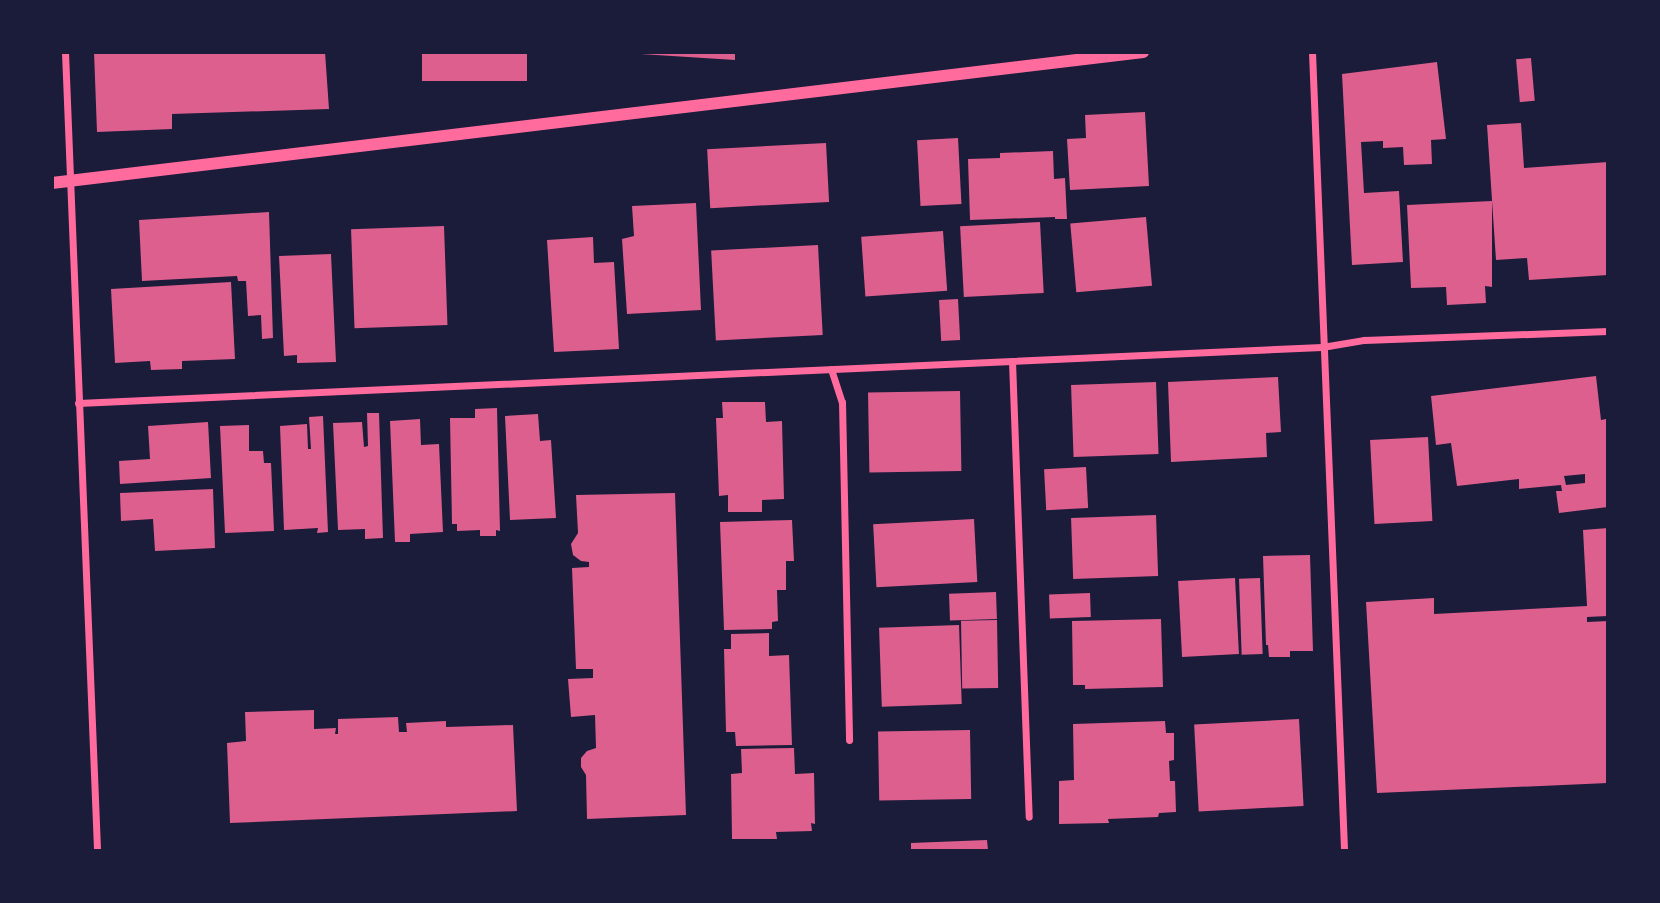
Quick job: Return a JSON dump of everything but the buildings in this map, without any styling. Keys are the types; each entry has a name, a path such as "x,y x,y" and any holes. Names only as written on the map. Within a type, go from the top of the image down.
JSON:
{"street":[{"path":"65,52 97,850"},
{"path":"52,183 1143,52"},
{"path":"1312,52 1344,850"},
{"path":"78,403 1322,347 1364,340 1608,331"},
{"path":"1012,361 1029,817"},
{"path":"831,369 842,402 849,740"}]}
